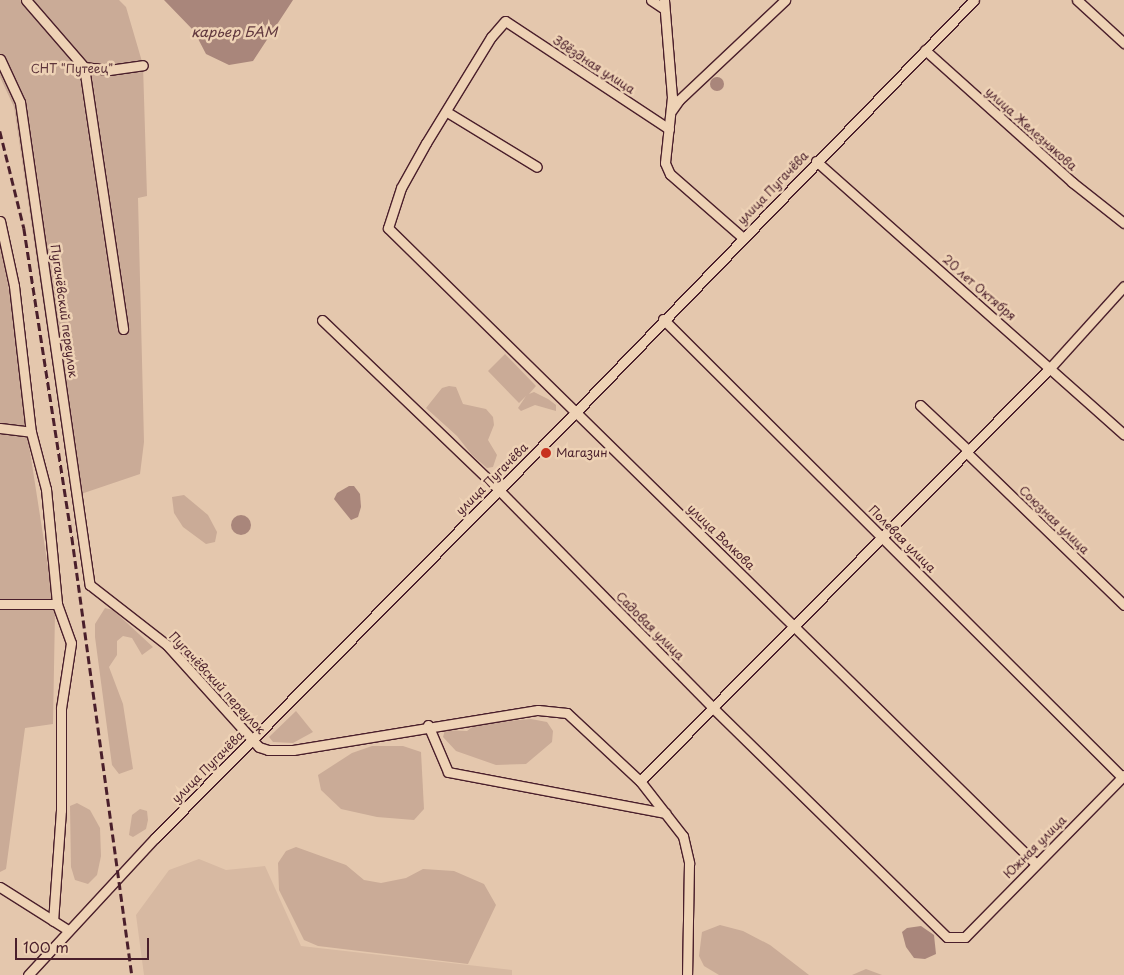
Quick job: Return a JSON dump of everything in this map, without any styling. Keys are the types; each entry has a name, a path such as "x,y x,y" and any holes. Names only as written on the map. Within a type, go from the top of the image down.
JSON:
{"street":[{"path":"26,0 84,67 123,329"},
{"path":"651,0 663,4 670,47 670,113 664,163 670,174 743,238"},
{"path":"670,113 679,100 785,0"},
{"name":"улица Пугачёва","path":"28,975 68,930 576,412 663,319 974,0"},
{"path":"1077,0 1124,43"},
{"name":"Звёздная улица","path":"447,112 491,37 505,21 669,129"},
{"name":"улица Железнякова","path":"925,50 1072,182 1124,223"},
{"name":"Пугачёвский переулок","path":"0,59 20,102 90,585 167,645 253,740 268,750 294,750 428,725 538,710 567,713 640,782 683,836 689,863 686,975"},
{"path":"84,67 109,70 144,65"},
{"path":"447,112 537,168"},
{"name":"улица Волкова","path":"447,112 401,188 388,228 1036,864"},
{"name":"20 лет Октября","path":"816,161 1124,434"},
{"path":"0,221 15,294 31,432 46,489 58,604 70,643 61,708 61,810 53,921"},
{"path":"640,782 714,709 793,625 1050,368 1124,286"},
{"name":"Полевая улица","path":"663,319 1123,776"},
{"name":"Садовая улица","path":"322,320 499,490 714,709 948,937 965,937"},
{"name":"Союзная улица","path":"920,405 1124,605"},
{"path":"0,428 31,432"},
{"path":"0,604 58,604"},
{"path":"428,725 448,772 665,813"},
{"name":"Южная улица","path":"965,937 1123,776"},
{"path":"0,887 68,930"}],"shaded area":[{"path":"199,859 226,870 265,866 301,946 512,970 512,975 144,975 136,915 169,870"}],"green space":[{"name":"СНТ \"Путеец\"","path":"0,0 119,0 126,7 143,65 147,196 138,198 144,442 140,474 72,497 14,107 0,77"},
{"path":"0,241 17,334 24,413 55,612 53,724 25,728 6,869 0,872"},
{"path":"505,354 536,386 529,394 534,392 548,399 556,405 556,411 535,405 521,411 518,408 526,396 519,403 488,371"},
{"path":"456,387 463,404 486,409 493,417 494,425 488,440 497,455 493,467 487,468 472,455 457,436 426,408 442,388"},
{"path":"184,495 208,515 217,532 215,542 206,544 183,527 174,513 172,497"},
{"path":"105,608 113,610 153,647 142,655 132,638 123,636 117,641 117,655 109,667 123,704 133,769 119,774 112,765 95,637 95,624"},
{"path":"296,711 313,732 293,743 273,742 269,737"},
{"path":"531,719 547,722 553,731 552,742 526,764 496,765 456,751 443,737 445,730 467,731 476,724"},
{"path":"372,746 403,746 421,752 424,809 414,820 377,817 341,809 321,790 318,775 352,753"},
{"path":"77,803 90,810 100,828 101,856 97,875 88,884 75,880 71,867 70,806"},
{"path":"140,809 147,811 146,829 133,837 129,835 132,815"},
{"path":"296,847 346,865 364,880 381,883 406,878 423,869 454,871 484,884 496,905 468,964 318,946 304,940 279,890 278,863 286,851"},
{"path":"720,925 743,931 770,945 809,975 719,975 704,966 699,956 702,932"},
{"path":"866,969 882,975 852,975"}],"water":[{"name":"карьер БАМ","path":"164,0 293,0 253,61 229,65 206,54 194,31"},
{"path":"717,77 722,79 724,84 722,89 717,91 712,89 710,84 712,79"},
{"path":"349,486 354,486 360,494 361,507 358,517 351,520 334,499 337,493"},
{"path":"241,515 248,518 251,525 248,532 241,535 234,532 231,525 234,518"},
{"path":"921,926 934,935 936,954 925,959 914,958 906,947 902,932 907,928"}],"railway":[{"path":"0,131 24,228 72,537 132,975"}],"place":[{"name":"Магазин","path":"546,453"}]}
